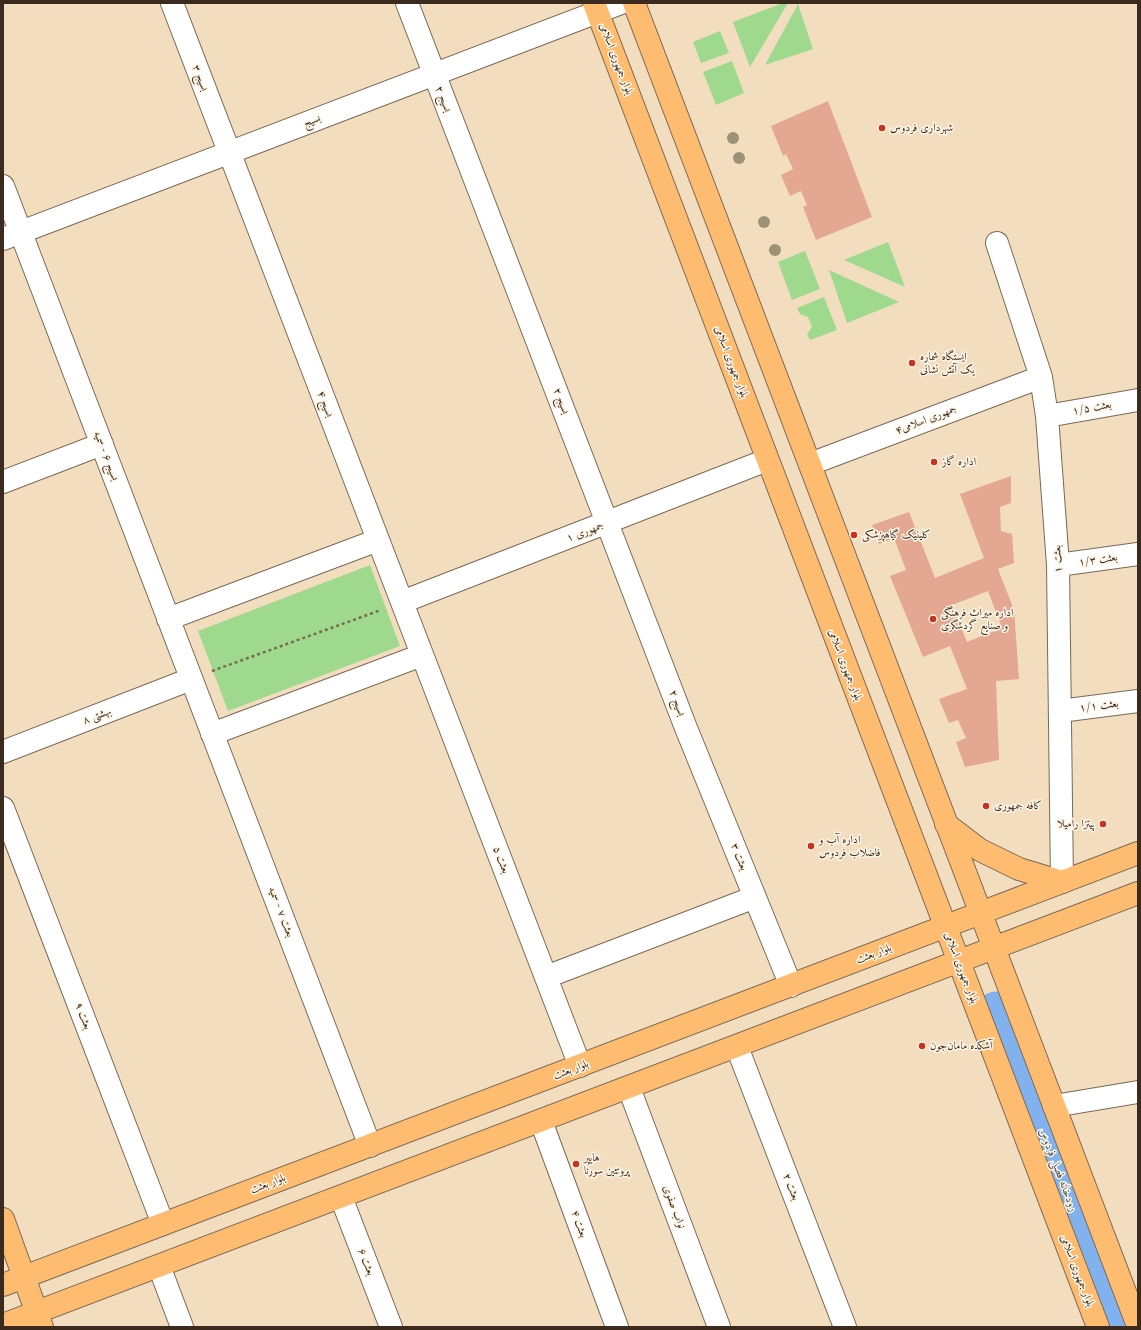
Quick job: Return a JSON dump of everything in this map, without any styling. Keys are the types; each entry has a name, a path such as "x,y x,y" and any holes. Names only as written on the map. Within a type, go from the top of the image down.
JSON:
{"main road":[{"path":"634,3 1138,1326"},
{"name":"بلوار جمهوری اسلامی","path":"596,8 1098,1327"},
{"path":"946,824 980,850 1019,869 1062,882"},
{"name":"بلوار بعثت","path":"3,1285 945,928 980,913 1138,853"},
{"path":"6,1321 39,1319 159,1266 1138,893"},
{"path":"3,1220 39,1319"}],"street":[{"name":"بسیج ۳","path":"172,3 229,153"},
{"name":"بسیج ۲","path":"406,3 686,728"},
{"name":"بسیج","path":"12,236 433,74 596,8 621,3"},
{"name":"بسیج ۴","path":"229,153 422,655"},
{"name":"بسیج ۶ - سمیه","path":"3,186 12,236 102,444 191,679"},
{"name":"بعثت ۱","path":"997,243 1041,377 1047,416 1058,565 1062,882"},
{"name":"جمهوری اسلامی۴","path":"810,464 1041,377"},
{"name":"بعثت ۱/۵","path":"1047,416 1138,400"},
{"path":"3,482 102,444"},
{"name":"جمهوری ۱","path":"402,602 768,460"},
{"path":"168,619 378,540"},
{"name":"بعثت ۱/۳","path":"1058,565 1138,554"},
{"path":"212,734 422,655"},
{"name":"بعثت ۵","path":"422,655 580,1066"},
{"name":"بعثت ۷ - سمیه","path":"191,679 370,1146"},
{"name":"بهشتی ۸","path":"3,752 191,679"},
{"name":"بعثت ۱/۱","path":"1060,711 1138,701"},
{"name":"بعثت ۳","path":"686,728 791,986"},
{"name":"بعثت ۹","path":"3,808 163,1224"},
{"path":"546,977 755,897"},
{"name":"بعثت ۲","path":"737,1047 845,1327"},
{"name":"نواب صفوی","path":"629,1088 719,1327"},
{"path":"1054,1106 1138,1092"},
{"name":"بعثت ۴","path":"541,1121 617,1327"},
{"name":"بعثت ۶","path":"341,1197 390,1327"},
{"path":"159,1266 182,1327"}],"path":[{"path":"191,679 402,602"}],"green space":[{"path":"783,3 788,3 750,67 733,22"},
{"path":"798,4 813,49 765,65"},
{"path":"720,31 729,53 701,63 693,42"},
{"path":"732,61 744,93 716,105 703,72"},
{"path":"888,242 905,287 844,260"},
{"path":"805,251 820,289 792,300 778,262"},
{"path":"829,270 899,302 847,323"},
{"path":"824,297 837,330 810,340 807,334 812,327 808,317 800,314 797,308"},
{"path":"370,565 400,646 228,711 198,631"}],"building":[{"path":"828,101 872,217 816,240 803,207 807,205 801,191 790,196 781,175 793,169 786,154 783,156 771,126"},
{"name":"اداره میراث فرهنگی و صنایع گردشگری","path":"1011,476 1011,503 1000,507 1001,531 1012,534 1014,563 998,569 1014,610 1019,679 996,681 999,760 965,767 956,742 966,738 958,720 949,723 939,699 967,689 950,646 923,657 890,576 906,570 894,538 879,544 872,525 909,512 935,578 984,558 960,494","holes":["988,591 1002,628 967,642 952,605"]}],"waterway":[{"name":"رودخانه فصلی فردوس","path":"996,1013 1120,1327"}],"place":[{"name":"شهرداری فردوس","path":"882,128"},
{"name":"ایستگاه شماره یک آتش نشانی","path":"912,363"},
{"name":"اداره گاز","path":"934,462"},
{"name":"کلینیک گیاهپزشکی","path":"854,535"},
{"name":"اداره میراث فرهنگی و صنایع گردشگری","path":"933,619"},
{"name":"کافه جمهوری","path":"986,806"},
{"name":"پیتزا رامیلا","path":"1103,824"},
{"name":"اداره آب و فاضلاب فردوس","path":"811,846"},
{"name":"آشکده مامان‌جون","path":"922,1046"},
{"name":"هایپر پروتئین سورنا","path":"576,1164"}]}
